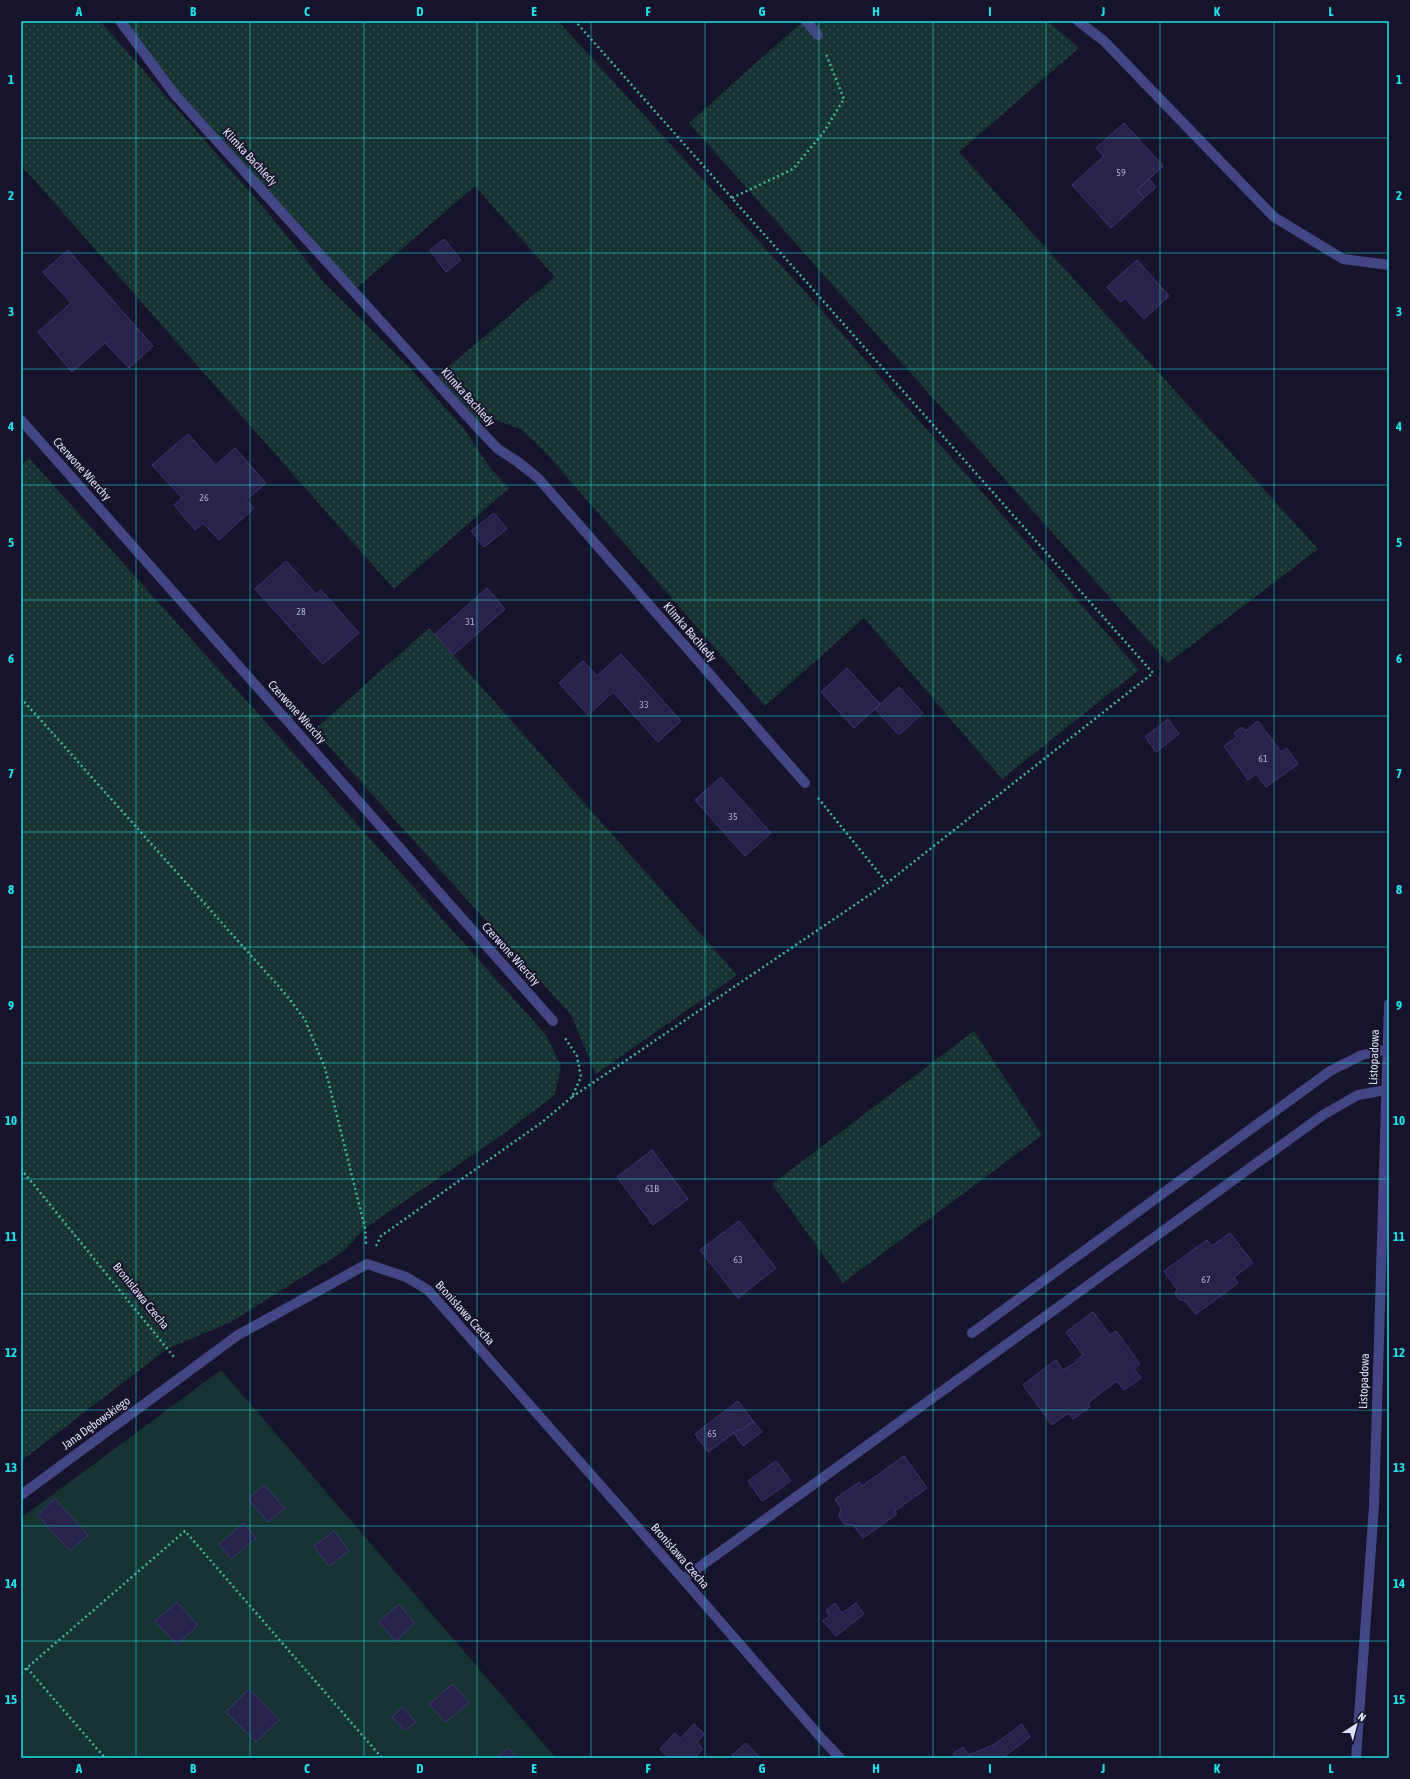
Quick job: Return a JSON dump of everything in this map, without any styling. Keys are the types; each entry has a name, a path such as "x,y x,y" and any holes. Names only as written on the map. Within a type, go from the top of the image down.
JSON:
{"street":[{"name":"Klimka Bachledy","path":"120,21 176,96 481,432 498,449 518,462 538,478 805,782"},
{"path":"806,21 818,35"},
{"path":"1078,21 1104,41 1274,217 1343,259 1389,265"},
{"name":"Czerwone Wierchy","path":"21,420 553,1021"},
{"name":"Listopadowa","path":"1356,1758 1374,1506 1389,1004"},
{"path":"972,1333 1330,1071 1362,1055 1388,1049"},
{"path":"683,1578 1323,1115 1358,1095 1386,1090"},
{"path":"187,1372 238,1335 367,1264"},
{"name":"Bronisława Czecha","path":"367,1264 406,1277 428,1290 840,1758"},
{"name":"Jana Dębowskiego","path":"21,1495 187,1372"}],"path":[{"path":"367,1264 380,1236 541,1123 572,1097 887,884 1154,673 575,21"},
{"path":"732,198 793,169 823,133 844,99 818,35"},
{"path":"21,698 288,997 305,1020 325,1068 365,1228 367,1264"},
{"path":"805,782 887,884"},
{"path":"553,1021 577,1056 582,1077 572,1097"},
{"name":"Bronisława Czecha","path":"21,1169 187,1372"},
{"path":"21,1673 185,1531 382,1758"},
{"path":"27,1668 106,1758"}],"green space":[{"path":"21,21 100,21 270,215 324,283 405,363 462,426 491,469 509,488 394,589 21,165"},
{"path":"120,21 558,21 807,294 1139,670 1002,779 864,618 765,706 547,454 521,429 487,417 476,426 434,379 555,277 475,186 353,291 176,96"},
{"path":"805,21 1047,21 1079,48 959,152 1318,549 1168,663 689,123 795,28"},
{"path":"29,458 546,1035 561,1066 555,1095 505,1133 365,1228 344,1251 231,1322 167,1349 21,1461 21,466"},
{"path":"429,628 737,975 596,1074 571,1015 314,730"},
{"path":"974,1031 1042,1135 843,1283 772,1184"},
{"path":"221,1370 556,1758 21,1758 21,1518"}],"building":[{"path":"1124,123 1163,166 1137,190 1144,198 1111,228 1072,185 1104,156 1096,148"},
{"path":"1149,179 1156,187 1144,198 1137,190"},
{"path":"444,239 461,260 446,272 430,250"},
{"path":"68,250 153,346 129,368 105,343 72,372 38,332 71,303 43,272"},
{"path":"1137,260 1169,296 1144,319 1125,298 1121,302 1107,287"},
{"path":"188,434 216,465 235,448 266,483 246,500 254,508 219,540 203,523 195,530 174,505 182,498 152,465"},
{"path":"494,513 507,529 484,547 471,531"},
{"path":"286,561 316,594 321,590 359,633 323,664 255,589"},
{"path":"487,588 505,609 453,655 435,634"},
{"path":"621,654 681,721 658,742 613,692 588,715 559,683 583,661 597,676"},
{"path":"847,668 880,704 854,728 821,692"},
{"path":"899,687 923,713 899,735 875,709"},
{"path":"1168,719 1179,734 1156,752 1145,737"},
{"path":"1258,721 1281,752 1287,748 1298,764 1266,787 1256,774 1248,780 1224,746 1237,737 1234,733 1242,727 1245,731"},
{"path":"721,777 771,833 745,856 695,800"},
{"path":"652,1150 688,1199 653,1225 617,1177"},
{"path":"739,1221 776,1268 738,1298 700,1250"},
{"path":"1230,1233 1253,1263 1234,1277 1238,1283 1196,1314 1185,1301 1180,1300 1175,1294 1177,1289 1164,1271 1207,1240 1212,1246"},
{"path":"1093,1312 1110,1335 1116,1331 1140,1364 1134,1369 1141,1378 1124,1390 1117,1381 1094,1398 1088,1404 1090,1407 1073,1419 1068,1413 1052,1425 1023,1385 1056,1360 1063,1370 1077,1362 1076,1360 1083,1355 1066,1332"},
{"path":"738,1401 753,1421 740,1431 739,1429 708,1452 695,1434"},
{"path":"753,1421 762,1432 743,1446 734,1433 739,1429 740,1431"},
{"path":"904,1456 927,1488 895,1511 897,1514 863,1538 853,1525 844,1524 839,1516 841,1509 835,1499 859,1482 862,1486"},
{"path":"776,1461 791,1481 762,1501 748,1481"},
{"path":"264,1485 285,1508 268,1522 248,1499"},
{"path":"55,1499 88,1535 70,1551 37,1515"},
{"path":"244,1523 256,1538 231,1559 219,1544"},
{"path":"334,1531 349,1551 329,1566 314,1546"},
{"path":"177,1602 198,1625 177,1645 155,1621"},
{"path":"835,1603 842,1613 856,1603 864,1614 836,1636 823,1621 830,1616 826,1610"},
{"path":"399,1604 415,1623 395,1641 379,1622"},
{"path":"453,1684 469,1703 445,1722 429,1704"},
{"path":"249,1689 279,1720 256,1742 226,1712"},
{"path":"402,1707 416,1722 405,1731 392,1717"},
{"path":"694,1724 704,1734 697,1742 703,1749 694,1758 669,1758 660,1749 675,1733 680,1739"},
{"path":"1022,1724 1030,1737 1002,1758 971,1758 969,1755 995,1744"},
{"path":"746,1743 760,1758 735,1758 732,1755"},
{"path":"963,1747 971,1758 956,1758 953,1754"},
{"path":"508,1748 517,1758 496,1758"}]}
